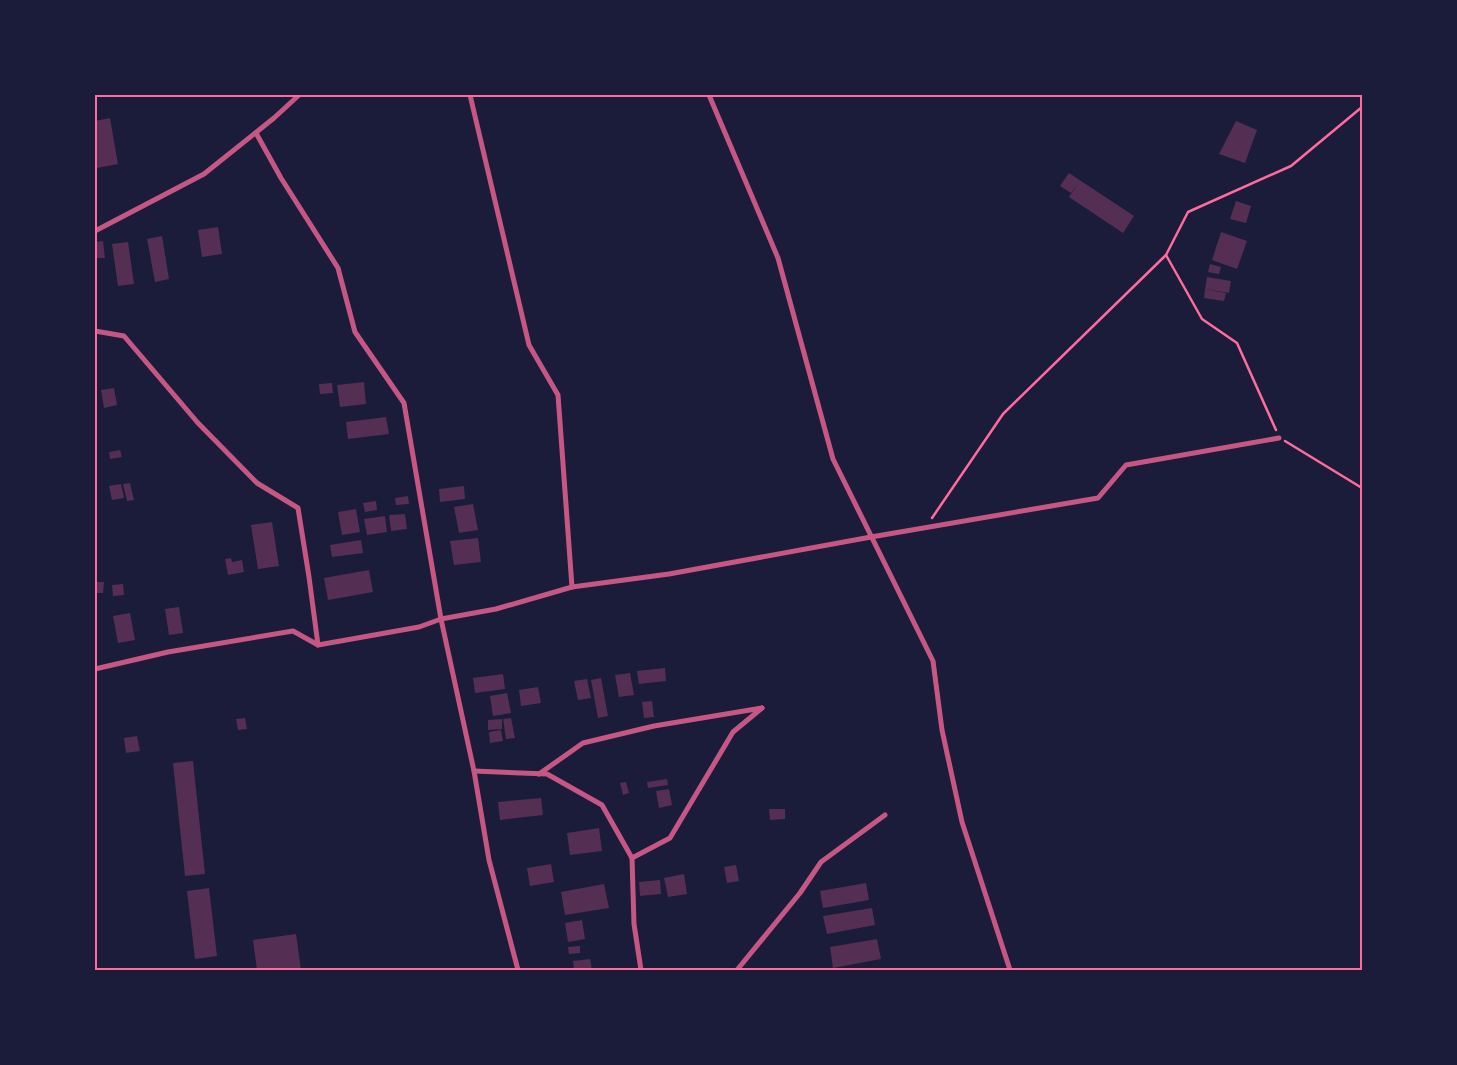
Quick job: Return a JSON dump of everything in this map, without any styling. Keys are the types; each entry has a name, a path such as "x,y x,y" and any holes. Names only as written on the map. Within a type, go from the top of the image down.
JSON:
{"street":[{"path":"95,230 204,174 256,133 299,95"},
{"path":"470,95 529,345 558,395 572,587"},
{"path":"710,95 778,258 833,459 933,660 942,730 962,822 1010,970"},
{"path":"256,133 281,178 338,268 355,332 404,404 441,619 474,771 489,860 518,970"},
{"path":"95,331 124,336 198,423 257,483 298,508 310,577 318,645"},
{"path":"95,669 168,652 293,631 318,645 419,627 441,619 496,609 572,587 668,574 1098,498 1126,465 1280,438"},
{"path":"539,774 583,743 654,726 762,708 733,732 670,838 632,858"},
{"path":"474,771 548,774 602,805 632,858 634,924 641,970"},
{"path":"737,970 800,893 821,862 885,815"}],"path":[{"path":"926,528 1003,414 1166,255 1188,212 1291,166 1362,107"},
{"path":"1166,255 1202,319 1237,343 1280,438 1362,488"}],"building":[{"path":"110,118 118,164 97,168 95,157 95,121"},
{"path":"1236,121 1257,130 1245,163 1219,154"},
{"path":"1069,173 1134,216 1123,233 1069,197 1078,184 1071,193 1060,186"},
{"path":"1236,201 1251,206 1246,223 1230,219"},
{"path":"218,227 222,254 202,257 198,230"},
{"path":"1221,232 1247,241 1237,269 1212,260"},
{"path":"162,236 169,279 155,282 147,239"},
{"path":"103,241 105,258 97,258 96,242"},
{"path":"128,242 134,284 118,286 112,244"},
{"path":"1210,264 1221,267 1219,274 1208,272"},
{"path":"1207,277 1231,281 1229,293 1205,289"},
{"path":"1205,289 1226,293 1224,301 1204,298"},
{"path":"364,382 366,404 340,407 337,385"},
{"path":"332,383 333,393 320,394 319,384"},
{"path":"114,388 117,405 104,408 101,390"},
{"path":"386,417 389,434 348,439 346,422"},
{"path":"120,450 122,457 110,459 109,452"},
{"path":"130,483 134,500 127,501 123,484"},
{"path":"121,484 124,498 112,500 109,486"},
{"path":"464,486 465,499 440,502 439,489"},
{"path":"408,496 409,504 396,505 395,498"},
{"path":"376,501 377,510 365,512 363,503"},
{"path":"473,504 478,530 459,533 454,507"},
{"path":"356,509 360,532 342,535 338,512"},
{"path":"405,514 407,529 391,531 389,515"},
{"path":"385,516 387,532 367,535 364,519"},
{"path":"272,522 279,566 258,569 251,525"},
{"path":"478,538 481,562 454,565 450,541"},
{"path":"361,540 363,553 332,557 330,545"},
{"path":"231,558 232,562 242,560 244,572 228,575 225,559"},
{"path":"369,570 373,592 328,600 324,578"},
{"path":"95,582 104,582 103,593 95,593"},
{"path":"123,584 124,595 113,596 112,585"},
{"path":"179,607 183,633 169,635 165,609"},
{"path":"130,613 135,640 118,643 113,616"},
{"path":"665,668 666,681 639,684 637,671"},
{"path":"630,673 634,695 619,697 615,675"},
{"path":"503,674 505,689 475,693 473,678"},
{"path":"601,678 608,716 598,718 591,680"},
{"path":"587,679 591,698 578,700 574,681"},
{"path":"538,687 541,703 521,706 519,690"},
{"path":"507,693 511,713 493,716 490,696"},
{"path":"652,701 654,717 644,718 642,702"},
{"path":"245,718 247,729 238,730 236,719"},
{"path":"511,718 515,738 506,739 503,719"},
{"path":"502,719 502,729 488,730 488,720"},
{"path":"501,730 503,741 490,743 489,732"},
{"path":"137,736 140,751 126,753 124,738"},
{"path":"193,761 205,874 185,876 173,763"},
{"path":"667,779 668,785 648,788 647,782"},
{"path":"626,782 629,793 623,795 620,783"},
{"path":"669,789 672,805 659,808 656,791"},
{"path":"541,798 543,815 500,820 498,802"},
{"path":"769,809 785,809 785,819 770,820"},
{"path":"599,828 602,851 570,855 567,833"},
{"path":"551,864 554,882 530,886 527,868"},
{"path":"736,865 739,881 727,883 724,867"},
{"path":"684,874 687,894 668,897 664,878"},
{"path":"660,880 661,894 640,896 639,882"},
{"path":"866,883 869,900 823,908 820,891"},
{"path":"604,884 609,908 565,915 561,892"},
{"path":"209,888 217,956 195,959 187,891"},
{"path":"872,908 875,925 827,934 823,916"},
{"path":"582,920 585,939 568,942 565,923"},
{"path":"296,934 301,970 257,970 253,940"},
{"path":"877,939 881,959 833,968 830,947"},
{"path":"580,946 580,953 569,954 568,947"},
{"path":"590,959 592,970 574,970 573,961"}]}
